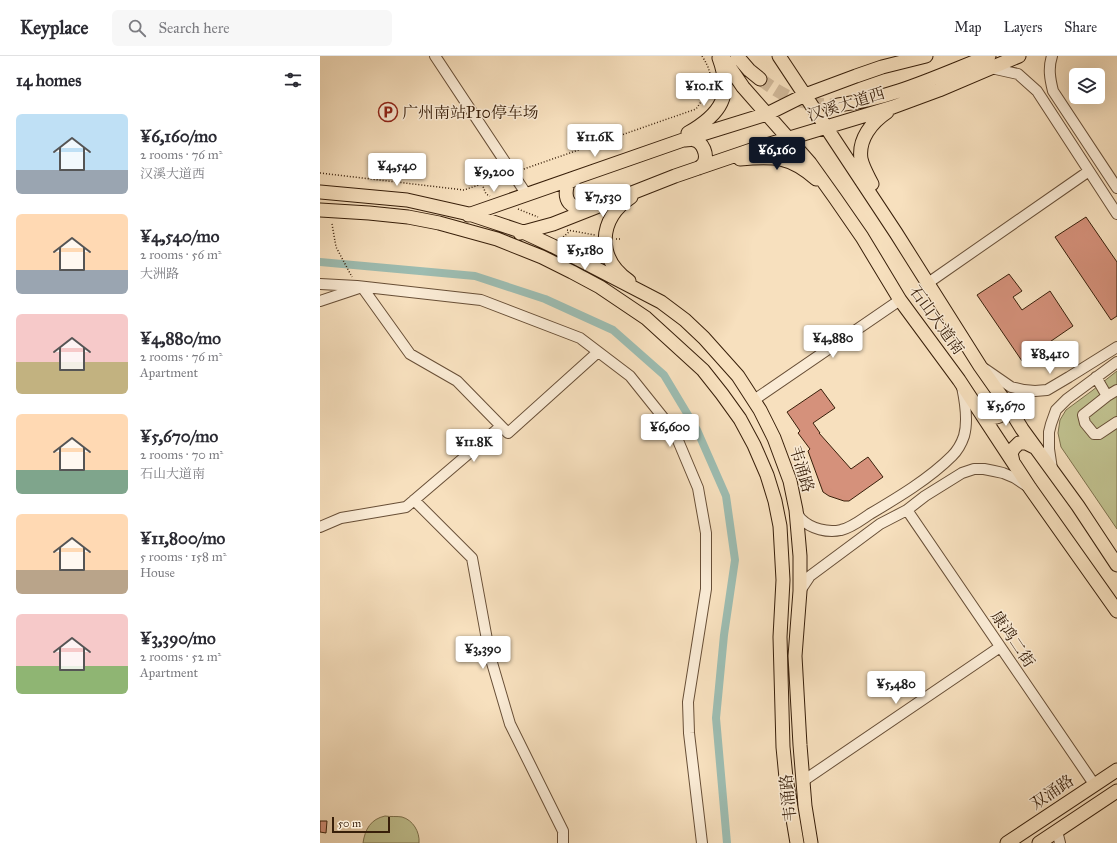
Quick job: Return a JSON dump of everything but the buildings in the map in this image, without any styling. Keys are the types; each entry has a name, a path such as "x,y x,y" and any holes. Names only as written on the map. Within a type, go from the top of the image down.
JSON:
{"main road":[{"path":"670,145 710,119 720,105 725,88 723,70 718,56"},
{"name":"石山大道南","path":"722,56 743,87 810,163 835,198 862,237 900,300 959,380 1030,488 1117,611"},
{"path":"737,56 749,70 760,79"},
{"name":"石山大道南","path":"779,56 896,233 980,366 1022,429 1078,506 1117,565"},
{"name":"汉溪大道西","path":"439,223 527,195 683,140 767,114 805,95 882,67 926,56"},
{"name":"汉溪大道西","path":"497,239 553,224 675,176 713,163 894,107 939,90 990,62 1019,56"},
{"path":"838,105 870,100 928,80 990,62"},
{"path":"894,107 880,116 867,131 863,140 861,159 896,233"},
{"path":"683,140 694,140 698,142 705,152 704,162 700,168"},
{"path":"713,163 754,158 781,159 788,161 804,169 825,187 835,198"},
{"path":"661,302 621,275 609,260 606,251 605,237 606,228 622,203 636,194 675,176"},
{"path":"576,178 568,183 566,195 567,200 571,205 579,209 588,210"},
{"name":"韦涌路","path":"320,192 407,200 469,214 523,232 661,302 685,320 704,338 738,376 754,400 774,438 790,481 796,510 800,556 800,591 795,656 805,806 811,843"},
{"name":"韦涌路","path":"320,210 368,212 439,223 497,239 542,257 600,287 646,318 703,370 722,394 740,419 754,445 767,475 775,501 780,526 783,580 780,638 782,747 797,843"},
{"path":"600,287 595,279 597,275 608,275"},
{"path":"983,416 992,418 998,417 1003,414 1006,403"},
{"path":"1013,462 1011,453 1019,443 1026,443 1036,448"},
{"name":"双涌路","path":"1007,843 1117,770"},
{"path":"1039,843 1058,837 1117,791"}],"street":[{"path":"435,56 527,195"},
{"path":"882,67 909,56"},
{"path":"1052,56 1049,64 1053,91 1117,188"},
{"path":"990,62 1018,74 1037,90 1117,214"},
{"path":"928,283 1089,172"},
{"path":"320,284 481,300 580,338 630,376 674,431 698,488 706,533 706,589 688,702 689,733 702,843"},
{"path":"320,301 362,287"},
{"path":"362,287 410,354 457,381 508,433 598,352"},
{"path":"754,400 900,300"},
{"path":"980,366 1011,387 1035,391 1047,390 1117,347"},
{"path":"1052,471 1048,440 1053,417 1061,405 1073,394 1088,385 1096,377 1117,362"},
{"path":"1084,368 1079,380 1081,384 1088,385"},
{"path":"1096,377 1108,396"},
{"path":"796,510 800,519 807,524 830,531 842,530 889,503 925,478 952,456 964,436 966,414 959,380"},
{"path":"1117,390 1083,415 1085,423 1094,434 1099,434 1117,422"},
{"path":"320,527 341,518 406,507 501,426"},
{"path":"925,496 962,473 974,469 984,469 1003,473 1015,478 1030,488"},
{"path":"800,591 810,576 880,524 907,510 936,486 940,478 936,474 932,474 925,478"},
{"path":"414,500 472,558 490,656 510,724 563,831 563,843"},
{"path":"880,524 874,524 873,520 875,516 889,503"},
{"name":"康鸿二街","path":"907,510 1094,784"},
{"path":"803,781 1000,647"}],"path":[{"path":"320,173 464,190 696,109 708,92 711,79 702,56"},
{"path":"332,224 336,247 353,279"}],"green space":[{"path":"1117,371 1117,529 1061,447 1058,433 1060,420 1066,410"},
{"path":"385,816 402,817 409,821 417,831 419,843 363,843 365,833 372,822"}],"waterway":[{"path":"320,262 475,276 545,299 613,330 664,375 697,430 726,496 735,560 724,635 716,718 727,843"}],"tunnel":[{"path":"760,79 779,92 796,100 815,104 838,105"}],"place":[{"name":"广州南站P10停车场","path":"388,112"}]}
